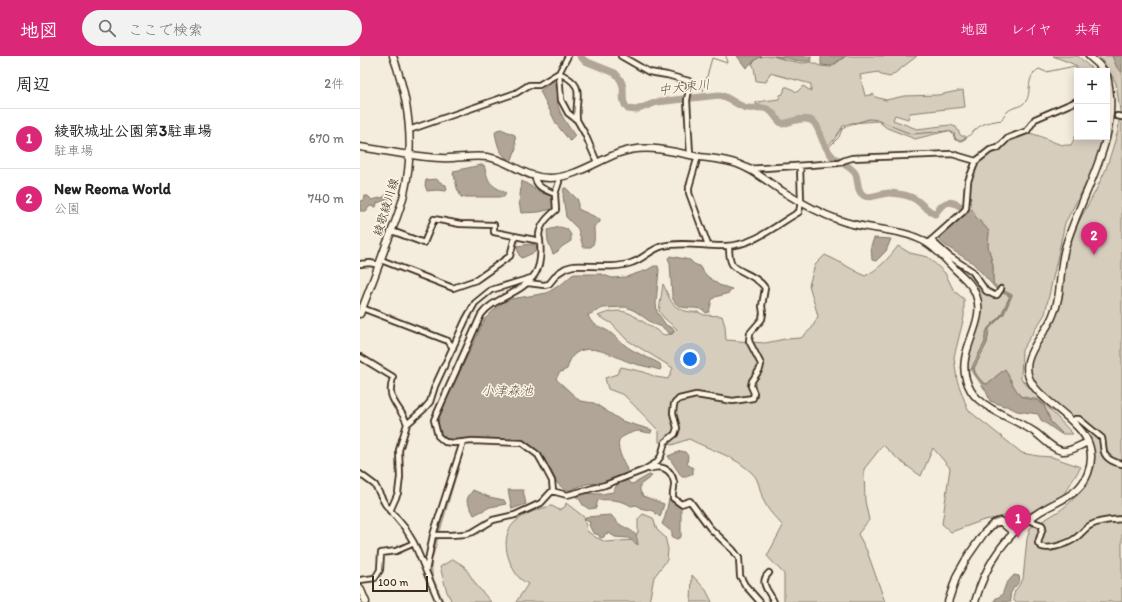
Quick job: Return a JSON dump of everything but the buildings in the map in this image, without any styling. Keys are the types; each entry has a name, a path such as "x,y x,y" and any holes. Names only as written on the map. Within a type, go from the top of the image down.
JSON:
{"street":[{"name":"綾歌綾川線","path":"361,311 392,231 404,192 410,155 410,130 406,102 392,56"},
{"path":"568,56 560,72 561,100 568,113 577,120 598,162"},
{"path":"621,56 649,72 689,81 690,84 687,98 690,154"},
{"path":"1089,56 1101,68"},
{"path":"410,130 516,93 529,85 539,85 560,72"},
{"path":"560,72 575,82 578,90 576,111 577,120"},
{"path":"1110,83 1113,90 1118,118"},
{"path":"929,242 965,210 968,181 976,161 990,150 998,148 1008,138 1027,131 1035,119 1074,102"},
{"path":"976,602 984,574 1013,532 1040,511 1071,495 1079,488 1088,474 1090,466 1090,450 1088,442 1081,430 1073,421 1038,391 1029,379 1027,368 1030,355 1054,314 1059,294 1065,246 1075,222 1103,168 1114,132"},
{"path":"360,147 410,155 447,158 478,156 490,158 535,176 549,178 569,174 627,150 646,148 662,149 729,161 748,168 801,202 844,223 914,236 929,242 972,271 986,291 994,295 998,294 1001,289"},
{"path":"748,168 800,166 841,162 852,158 952,154 976,161"},
{"path":"698,156 689,187 689,193 708,245"},
{"path":"528,283 544,285 549,284 558,273 573,266 619,266 632,263 653,250 663,246 678,244 729,246 749,241 780,225 800,212 800,166"},
{"path":"535,176 535,182 538,185 555,194"},
{"path":"554,491 552,481 538,455 522,443 444,442 438,436 434,420 484,311 528,283 538,269 541,254 539,236 546,219 556,210 555,194 559,182 558,177"},
{"path":"392,231 424,243 434,219 460,224 494,225 494,232 540,241"},
{"path":"360,264 380,262 453,288 476,280 510,256 515,237"},
{"path":"929,242 968,282 977,297 979,309 978,316 966,350 964,365 966,379 974,395 985,405 1026,426 1054,448 1059,450 1068,450 1088,442"},
{"path":"644,470 660,459 665,442 675,434 677,428 673,413 674,404 680,399 696,395 733,401 753,398 754,393 751,386 752,381 760,369 761,364 749,341 750,333 753,327 762,319 762,306 765,288 762,283 734,267 730,260 729,246"},
{"path":"407,424 430,402 453,348 475,303 491,290 533,278"},
{"path":"361,311 448,341 453,348"},
{"path":"360,357 393,377 390,392 406,419 407,424 399,450 400,477 398,493 390,511"},
{"path":"1073,421 1075,418 1079,419 1102,438 1106,456 1113,461 1122,464"},
{"path":"426,571 433,536 463,442"},
{"path":"433,536 450,536 473,532 493,520 514,515 541,503 551,492 554,491 567,495 605,485 644,470 661,467 666,468 674,482 672,494 673,498 682,504 690,501 710,528 733,550 740,561 739,572 745,585 760,602"},
{"path":"360,474 375,484 385,504 405,528 414,543 439,602"},
{"path":"1028,520 1042,525 1043,527 1038,543 1042,548 1049,548 1071,541 1092,524 1106,520 1122,519"},
{"path":"948,602 957,574 984,533 993,524 1000,522 1013,532"},
{"path":"360,580 375,578 380,570 381,553 396,551 414,543"},
{"path":"769,573 764,577 764,581 774,602"},
{"path":"360,588 366,602"}],"shaded area":[{"path":"773,56 802,63 811,62 820,66 831,67 846,56 917,56 890,77 881,75 879,72 860,75 865,96 874,94 875,97 886,100 904,96 938,95 963,90 965,107 910,113 908,119 895,115 893,120 917,129 950,125 956,127 961,136 965,136 967,138 961,141 956,140 954,133 947,131 915,139 887,128 878,121 851,123 843,126 834,140 827,146 822,130 812,119 800,117 785,121 780,119 769,109 756,104 756,102 779,99 780,95 783,94 785,87 797,92 803,86 811,91 811,84 770,73 766,82 756,81 754,67 752,64 758,58"},
{"path":"1053,56 1078,56 1091,68 1078,68 1073,64"},
{"path":"1098,56 1122,56 1122,462 1107,454 1105,444 1080,418 1072,417 1039,389 1029,373 1032,356 1052,324 1063,281 1068,248 1078,223 1106,169 1118,131 1120,111 1116,83 1110,73 1110,68 1107,68"},
{"path":"1028,133 1055,143 1066,145 1071,145 1074,139 1105,140 1093,171 1065,223 1045,314 1022,350 1021,379 1073,434 1061,434 1062,433 1050,421 1044,405 1039,400 1020,396 1005,369 987,384 982,382 975,373 974,368 987,343 989,329 1004,314 1012,295 998,288 993,283 993,266 988,246 989,231 969,207 971,182 977,162 1009,139"},
{"path":"898,246 910,253 928,257 945,273 954,291 964,299 964,317 954,357 957,380 968,410 1022,453 1052,457 1081,467 1064,494 1028,514 1018,504 1003,517 984,520 951,532 942,524 950,468 933,448 921,476 900,461 883,445 864,469 865,501 869,520 858,534 867,551 885,602 784,602 784,574 767,556 783,526 764,502 759,484 755,477 738,462 689,439 672,445 659,442 659,431 624,395 608,389 605,378 617,374 621,367 668,379 673,368 627,340 611,323 598,316 614,311 627,312 664,335 672,334 677,329 664,318 659,311 663,284 668,297 679,309 698,312 704,315 722,316 725,326 726,340 765,343 785,339 801,338 812,328 818,316 809,285 815,265 825,255 865,276 883,263"},
{"path":"953,260 969,271 992,296 1001,292 1010,296 1001,315 988,328 985,336 985,342 971,370 966,369 967,360 980,320 981,301 975,288 951,262"},
{"path":"1079,421 1099,440 1101,452 1104,457 1112,464 1122,466 1122,602 1015,602 1013,598 1015,591 1023,579 1027,539 1030,528 1059,511 1071,501 1088,481 1092,470 1093,459 1091,447 1086,435 1077,422"},
{"path":"566,503 584,517 587,531 606,542 634,540 638,532 638,519 643,514 653,518 657,530 665,537 668,549 667,560 654,577 649,602 516,602 528,584 518,576 510,563 506,549 506,542 510,529 514,523 532,512 552,506 559,510 565,507"},
{"path":"453,559 464,566 477,586 491,602 452,602 447,592 440,567"},
{"path":"692,575 706,590 712,602 691,602"}],"water":[{"path":"737,56 762,56 746,68"},
{"path":"774,56 811,56 811,61 801,61"},
{"path":"821,56 845,56 831,66 821,65"},
{"path":"1112,56 1122,56 1122,72 1117,68"},
{"path":"553,81 555,83 560,111 575,136 570,141 557,125 540,91"},
{"path":"501,129 515,135 516,149 511,162 501,153 498,146 495,133 497,130"},
{"path":"484,165 490,183 506,193 504,197 461,197 453,175 454,171"},
{"path":"436,179 446,185 447,190 427,191 425,185 426,180"},
{"path":"522,181 544,194 550,195 553,198 554,203 552,209 539,212 521,213 519,202"},
{"path":"564,188 566,188 578,200 578,209 600,219 600,222 594,226 594,240 591,247 583,247 578,229 566,217 563,196"},
{"path":"393,191 394,193 392,198 377,203 376,207 370,206 366,211 360,211 360,201 364,200 365,196 368,196 372,200 384,197 388,192"},
{"path":"972,209 975,216 989,231 988,246 993,266 993,283 998,288 1012,295 1004,313 989,329 987,343 974,368 975,373 983,383 987,384 1005,369 1020,396 1039,401 1047,412 1050,421 1062,433 1061,434 1041,420 1038,414 1017,411 1007,406 990,401 986,391 972,371 973,365 985,342 985,336 988,328 1001,315 1010,296 997,290 973,263 946,246 938,239"},
{"path":"560,227 567,229 571,235 571,241 553,254 548,241 547,230"},
{"path":"874,238 891,239 886,251 876,261 872,260 871,246"},
{"path":"531,244 538,246 535,252 522,258 519,255 517,246"},
{"path":"670,256 690,260 699,266 707,276 719,285 732,289 729,293 715,297 712,300 709,312 706,313 698,309 678,306 672,296 670,263 668,258"},
{"name":"小津森池","path":"654,266 658,266 659,270 656,303 657,312 666,325 674,329 672,334 626,307 603,308 588,315 592,322 609,332 628,348 660,364 660,370 632,363 604,352 590,349 583,350 572,356 567,369 559,373 556,379 580,401 594,403 622,421 652,430 651,433 638,431 633,432 619,440 618,444 620,453 628,474 613,482 586,484 570,490 565,490 557,483 551,470 536,449 526,443 496,439 450,440 442,435 438,427 438,423 442,409 485,319 502,303 511,299 547,293 575,274 601,274 612,278 626,277"},
{"path":"681,451 685,452 688,456 687,464 693,468 693,474 688,475 687,477 682,477 668,456"},
{"path":"649,475 652,476 640,485 640,491 643,496 664,504 660,517 653,511 640,508 637,505 631,506 616,500 598,500 596,508 589,509 572,493 601,494 613,492 618,483 627,480 631,484 635,483"},
{"path":"473,490 489,497 504,500 506,504 490,507 474,515 467,501"},
{"path":"508,490 523,490 526,504 512,509"},
{"path":"669,499 677,503 681,509 681,537 677,539 672,537 672,532 662,524"},
{"path":"611,515 617,522 634,533 638,545 628,538 615,537 609,533 600,538 599,535 593,533 589,525 590,522 585,520 585,517"},
{"path":"1014,575 1019,576 1020,579 1012,590 1010,597 1011,602 995,602 995,599 1002,595 1006,584"}],"waterway":[{"name":"中大束川","path":"580,56 585,61 615,73 622,83 624,101 628,109 636,110 657,102 719,95 744,107 770,110 783,124 807,119 813,121 817,126 826,148 833,157 855,173 858,188 863,195 868,197 886,193 906,195 917,200 935,214 944,204 952,202 972,214"},
{"path":"703,91 712,58 727,63 726,56"},
{"path":"827,149 839,137 842,129 852,124 869,119 879,120 912,134 949,131 953,134 955,140 963,139 982,125 989,122 1002,120 1004,115 1009,110 1024,103 1028,97 1030,80 1039,69 1046,72 1075,66 1076,68"},
{"path":"442,602 431,577 430,561 460,457"}],"place":[{"name":"New Reoma World","path":"1094,255"},
{"name":"綾歌城址公園第3駐車場","path":"1018,538"}]}
